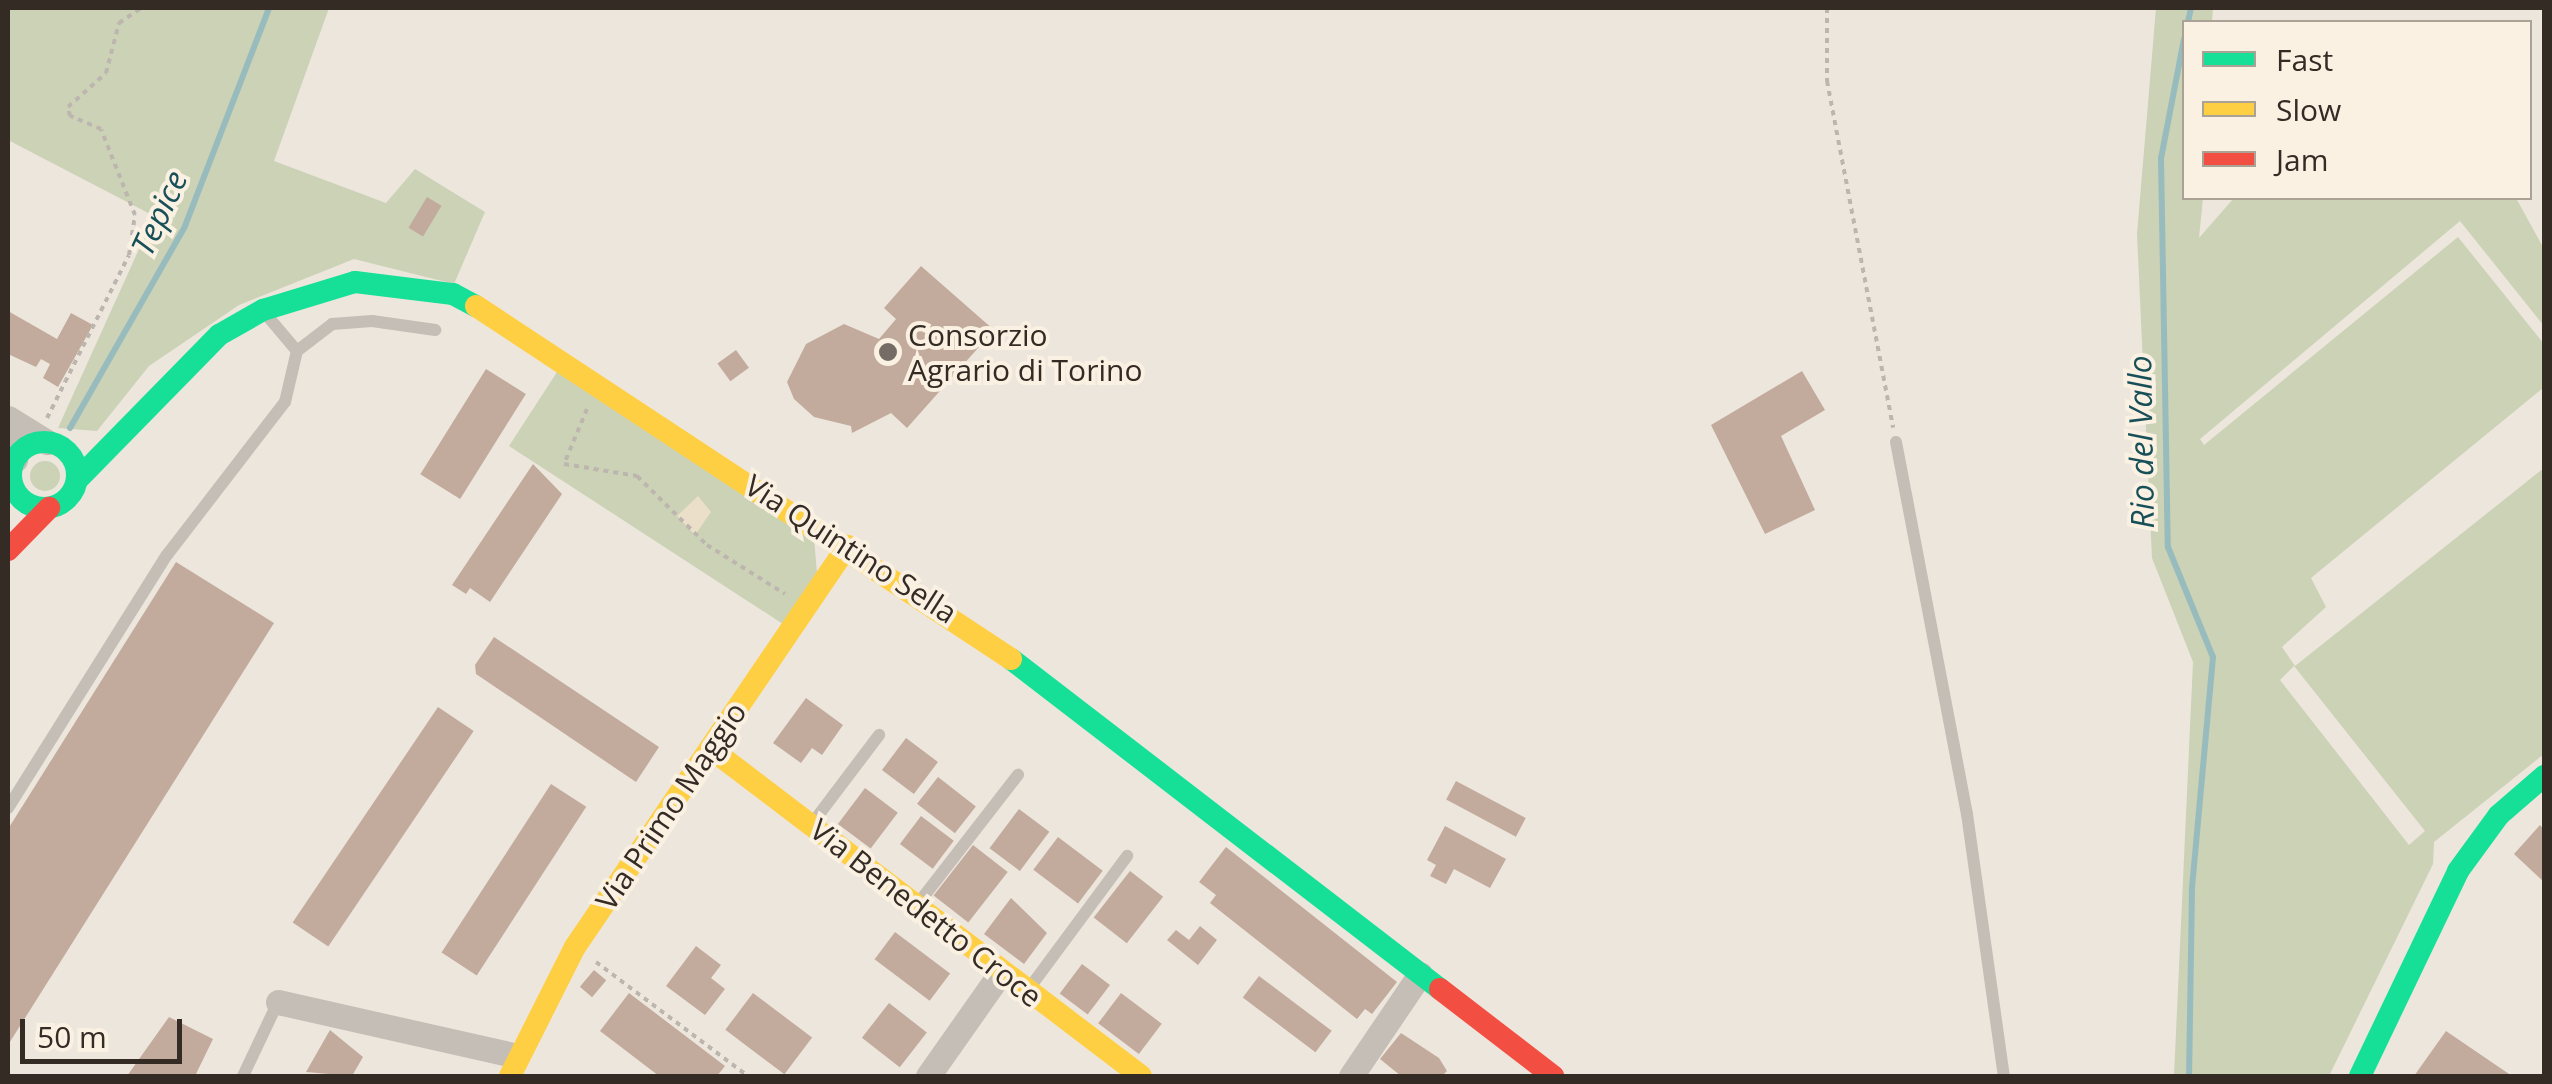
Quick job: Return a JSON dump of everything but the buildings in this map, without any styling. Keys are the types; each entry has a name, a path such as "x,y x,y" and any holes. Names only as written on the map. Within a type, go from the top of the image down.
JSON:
{"street":[{"name":"Via Quintino Sella","path":"77,480 106,446 219,335 263,310 354,282 453,294 504,320 967,625 1553,1076"},
{"path":"8,418 51,438 106,446"},
{"path":"8,518 11,474 25,448 51,438"},
{"path":"8,550 50,508 68,499 77,480 51,438"},
{"path":"11,474 29,505 50,508"},
{"name":"Via Primo Maggio","path":"514,1066 575,947 848,546"},
{"name":"Via Benedetto Croce","path":"711,750 1141,1076"},
{"path":"2360,1076 2458,871 2499,816 2544,778"},
{"path":"928,1076 1001,972"},
{"path":"1351,1076 1420,974"},
{"path":"278,1002 514,1066"}],"lane":[{"path":"263,310 297,351"},
{"path":"8,808 167,555 285,402 297,351 332,324 389,322 436,330"},
{"path":"1896,442 1967,814 2004,1076"},
{"path":"812,823 879,735"},
{"path":"915,907 1018,775"},
{"path":"1026,992 1127,856"},
{"path":"242,1076 278,1002"}],"path":[{"path":"51,438 74,371 129,255 135,215 101,129 70,116 68,107 106,73 119,24 141,8"},
{"path":"1827,8 1827,81 1896,442"},
{"path":"600,384 564,464 637,476 707,544 798,601"},
{"path":"575,947 748,1076"}],"green space":[{"path":"8,8 329,8 274,161 386,203 415,169 485,212 454,284 354,259 239,305 149,366 97,431 58,428 154,216 8,140"},
{"path":"2156,8 2213,8 2212,20 2182,20 2182,200 2203,200 2199,238 2232,200 2517,200 2544,249 2544,326 2460,221 2200,439 2204,445 2458,237 2544,344 2544,387 2311,578 2326,607 2282,647 2295,666 2544,468 2544,754 2434,842 2433,864 2329,1076 2174,1076 2193,662 2152,558 2137,234","holes":["2294,666 2425,831 2409,845 2280,680"]},
{"path":"559,369 814,539 817,573 783,624 509,446"},
{"path":"45,461 56,465 60,476 56,487 45,491 34,487 30,476 34,465"}],"shaded area":[{"path":"698,496 711,512 695,535 677,516"}],"waterway":[{"name":"Tepice","path":"70,428 185,226 269,8"},
{"name":"Rio del Vallo","path":"2188,20 2191,8"},
{"name":"Rio del Vallo","path":"2182,49 2161,158 2168,547 2213,657 2192,889 2189,1076"}],"traffic: fast":[{"path":"77,480 219,335 263,310 355,282 453,294 476,306"},
{"path":"44,442 68,451 77,475 68,499 44,508 20,499 11,475 20,451 44,442"},
{"path":"1011,659 1440,989"},
{"path":"2360,1076 2458,871 2499,815 2544,776"}],"traffic: slow":[{"path":"476,306 1011,659"},
{"path":"510,1076 575,947 848,546"},
{"path":"711,749 1141,1076"}],"traffic: jam":[{"path":"8,550 49,508"},
{"path":"1440,989 1553,1076"}],"place":[{"name":"Consorzio Agrario di Torino","path":"888,352"}]}
